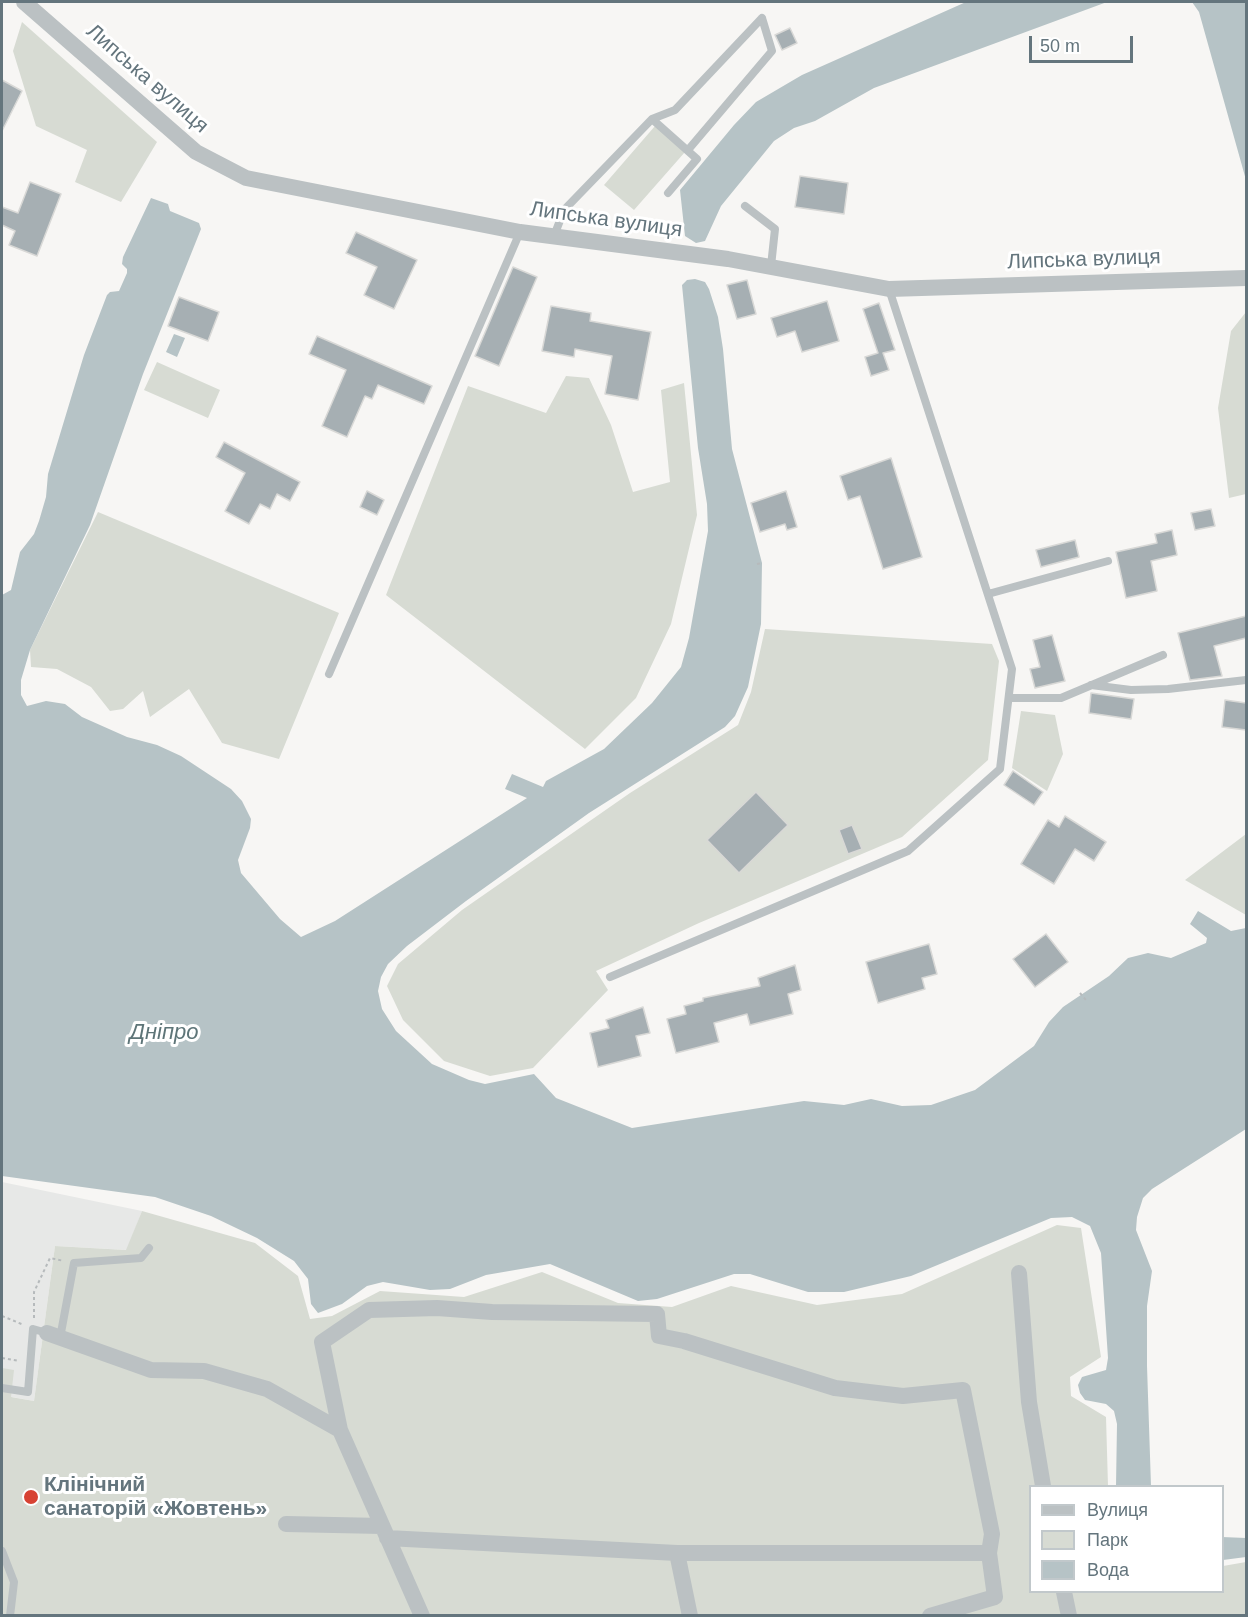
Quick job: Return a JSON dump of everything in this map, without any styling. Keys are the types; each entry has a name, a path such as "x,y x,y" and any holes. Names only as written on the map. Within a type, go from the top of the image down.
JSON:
{"street":[{"name":"Липська вулиця","path":"24,2 196,152 246,178 520,232 728,259 889,289 1246,278"},
{"path":"1019,1273 1029,1402 1044,1485"},
{"path":"422,1616 340,1430 322,1342 369,1310 437,1308 492,1312 657,1314 659,1336 684,1341 835,1388 903,1396 963,1390 992,1534 989,1552 995,1597 930,1616"},
{"path":"47,1333 151,1371 204,1371 267,1389 340,1430"},
{"path":"286,1524 677,1553 989,1552"},
{"path":"677,1553 690,1616"},
{"path":"1064,1593 1069,1616"}],"lane":[{"path":"554,236 564,210 652,119 675,110 762,18 772,51 688,150"},
{"path":"652,119 697,159 668,193"},
{"path":"745,206 776,229 771,266"},
{"path":"329,674 520,232"},
{"path":"610,978 908,851 1000,769 1012,669 889,289"},
{"path":"988,594 1108,561"},
{"path":"1009,698 1060,698 1163,656"},
{"path":"1091,685 1131,690 1168,689 1246,680"},
{"path":"2,1388 28,1392 30,1364 47,1333 74,1263 141,1258 150,1248"},
{"path":"2,1551 14,1582 10,1616"}],"path":[{"path":"757,564 762,563"},
{"path":"1080,993 1086,1000"},
{"path":"47,1333 34,1292 50,1258 74,1263"},
{"path":"2,1316 47,1333"},
{"path":"2,1358 30,1364"}],"shaded area":[{"path":"2,1182 142,1211 127,1250 55,1246 34,1401 12,1397 2,1615"}],"green space":[{"path":"22,22 157,142 121,202 75,182 87,150 36,126 13,51"},
{"path":"655,126 685,152 634,210 604,185"},
{"path":"1246,312 1246,494 1229,498 1218,408 1231,331"},
{"path":"157,362 220,390 208,418 144,390"},
{"path":"566,376 589,378 611,425 633,492 670,482 661,390 684,383 697,515 671,624 636,698 585,749 386,595 468,386 546,413"},
{"path":"98,512 339,613 279,759 222,743 189,689 150,717 143,691 123,709 110,711 91,687 57,669 31,667 30,650"},
{"path":"765,629 992,644 999,661 988,760 902,837 699,923 596,971 608,990 533,1068 490,1076 444,1061 403,1020 387,986 398,964 462,910 630,793 738,725 751,692"},
{"path":"1021,711 1055,715 1063,754 1047,791 1012,768"},
{"path":"1246,834 1246,915 1185,880"},
{"path":"142,1211 255,1243 298,1276 310,1319 332,1316 380,1291 464,1297 542,1272 618,1303 672,1307 731,1286 817,1305 902,1294 1057,1225 1081,1228 1101,1357 1070,1377 1071,1396 1106,1417 1108,1485 1029,1485 1029,1593 1224,1593 1224,1566 1246,1562 1246,1615 2,1615 2,1368 14,1370 11,1397 34,1401 55,1246 126,1250"}],"water":[{"path":"966,2 1107,2 874,88 815,121 794,128 774,141 721,206 705,241 696,243 685,236 680,190 756,102 802,75"},
{"path":"1192,2 1246,2 1246,180 1199,12"},
{"name":"Дніпро","path":"151,198 168,204 170,211 199,223 201,229 143,374 90,525 30,650 21,680 21,695 27,706 46,701 65,704 82,717 127,737 157,745 181,756 231,789 242,801 251,819 238,860 241,873 280,919 301,937 335,921 527,798 505,789 512,774 543,787 546,781 604,749 652,703 681,667 689,638 708,531 707,504 698,448 682,285 687,280 695,279 705,282 709,289 718,317 723,349 732,449 762,563 761,624 748,687 735,716 725,727 589,813 466,901 407,946 388,964 381,977 378,991 382,1009 396,1031 432,1064 469,1080 485,1084 534,1074 556,1098 632,1128 804,1101 844,1105 871,1099 902,1106 931,1105 975,1090 1034,1046 1049,1022 1063,1007 1109,976 1128,958 1148,953 1171,958 1206,943 1207,938 1190,924 1198,911 1231,931 1246,928 1246,1129 1152,1189 1143,1198 1137,1217 1136,1230 1152,1271 1147,1306 1151,1485 1116,1485 1117,1424 1114,1411 1106,1404 1085,1400 1080,1393 1078,1385 1082,1377 1106,1370 1108,1358 1101,1253 1090,1226 1072,1217 1051,1218 911,1276 844,1292 808,1292 750,1274 734,1274 657,1299 638,1301 550,1264 486,1275 450,1289 430,1290 383,1282 367,1286 342,1304 318,1313 311,1304 308,1279 294,1261 257,1238 211,1216 155,1197 2,1176 2,595 11,590 20,552 34,534 39,521 46,497 48,474 84,355 107,295 110,292 119,291 127,273 127,269 122,264 123,257"},
{"path":"174,334 185,338 177,357 166,352"},
{"path":"1224,1537 1246,1538 1246,1557 1224,1560"}],"building":[{"path":"790,28 797,43 782,50 775,35"},
{"path":"2,80 22,91 2,131"},
{"path":"800,176 848,183 844,214 795,207"},
{"path":"30,182 61,194 37,256 9,245 15,231 2,225 2,207 18,213"},
{"path":"356,232 417,260 394,309 364,295 377,267 346,253"},
{"path":"513,267 537,277 499,366 475,356"},
{"path":"747,280 756,314 737,319 727,285"},
{"path":"179,297 219,312 208,341 168,326"},
{"path":"827,301 839,341 802,352 795,331 777,337 771,318"},
{"path":"879,303 895,350 883,353 889,370 871,376 865,357 878,353 863,309"},
{"path":"551,306 591,313 590,321 651,332 638,400 605,394 612,356 575,349 574,357 542,351"},
{"path":"317,336 432,386 424,404 378,385 372,399 365,396 347,437 322,426 346,370 309,354"},
{"path":"224,442 300,482 290,501 277,494 270,509 260,504 249,524 225,511 245,473 216,457"},
{"path":"891,458 922,557 883,569 860,496 848,500 840,476"},
{"path":"367,491 384,500 377,515 360,507"},
{"path":"786,491 797,527 787,530 785,524 760,532 751,503"},
{"path":"1211,509 1215,526 1195,530 1191,513"},
{"path":"1172,530 1177,555 1151,561 1157,591 1126,598 1116,552 1157,543 1155,534"},
{"path":"1075,540 1079,557 1041,567 1036,550"},
{"path":"1246,616 1246,638 1214,646 1222,676 1190,680 1178,633"},
{"path":"1052,635 1065,681 1035,688 1030,669 1040,667 1033,640"},
{"path":"1091,693 1134,699 1131,719 1089,713"},
{"path":"1225,700 1246,703 1246,730 1222,727"},
{"path":"1013,771 1043,792 1034,805 1004,785"},
{"path":"756,792 788,825 739,873 707,840"},
{"path":"1065,816 1106,842 1094,861 1075,849 1054,884 1021,864 1048,820 1059,827"},
{"path":"852,825 862,849 848,854 839,830"},
{"path":"1046,934 1068,962 1035,987 1013,959"},
{"path":"929,944 937,974 922,978 925,989 878,1003 866,962"},
{"path":"795,965 801,990 788,994 793,1014 750,1025 747,1014 714,1023 719,1042 676,1053 667,1019 686,1014 684,1006 703,1001 703,998 760,986 758,978"},
{"path":"643,1007 650,1033 636,1036 641,1056 598,1067 590,1033 609,1028 606,1020"}],"place":[{"name":"Клінічний санаторій «Жовтень»","path":"31,1497"}]}
